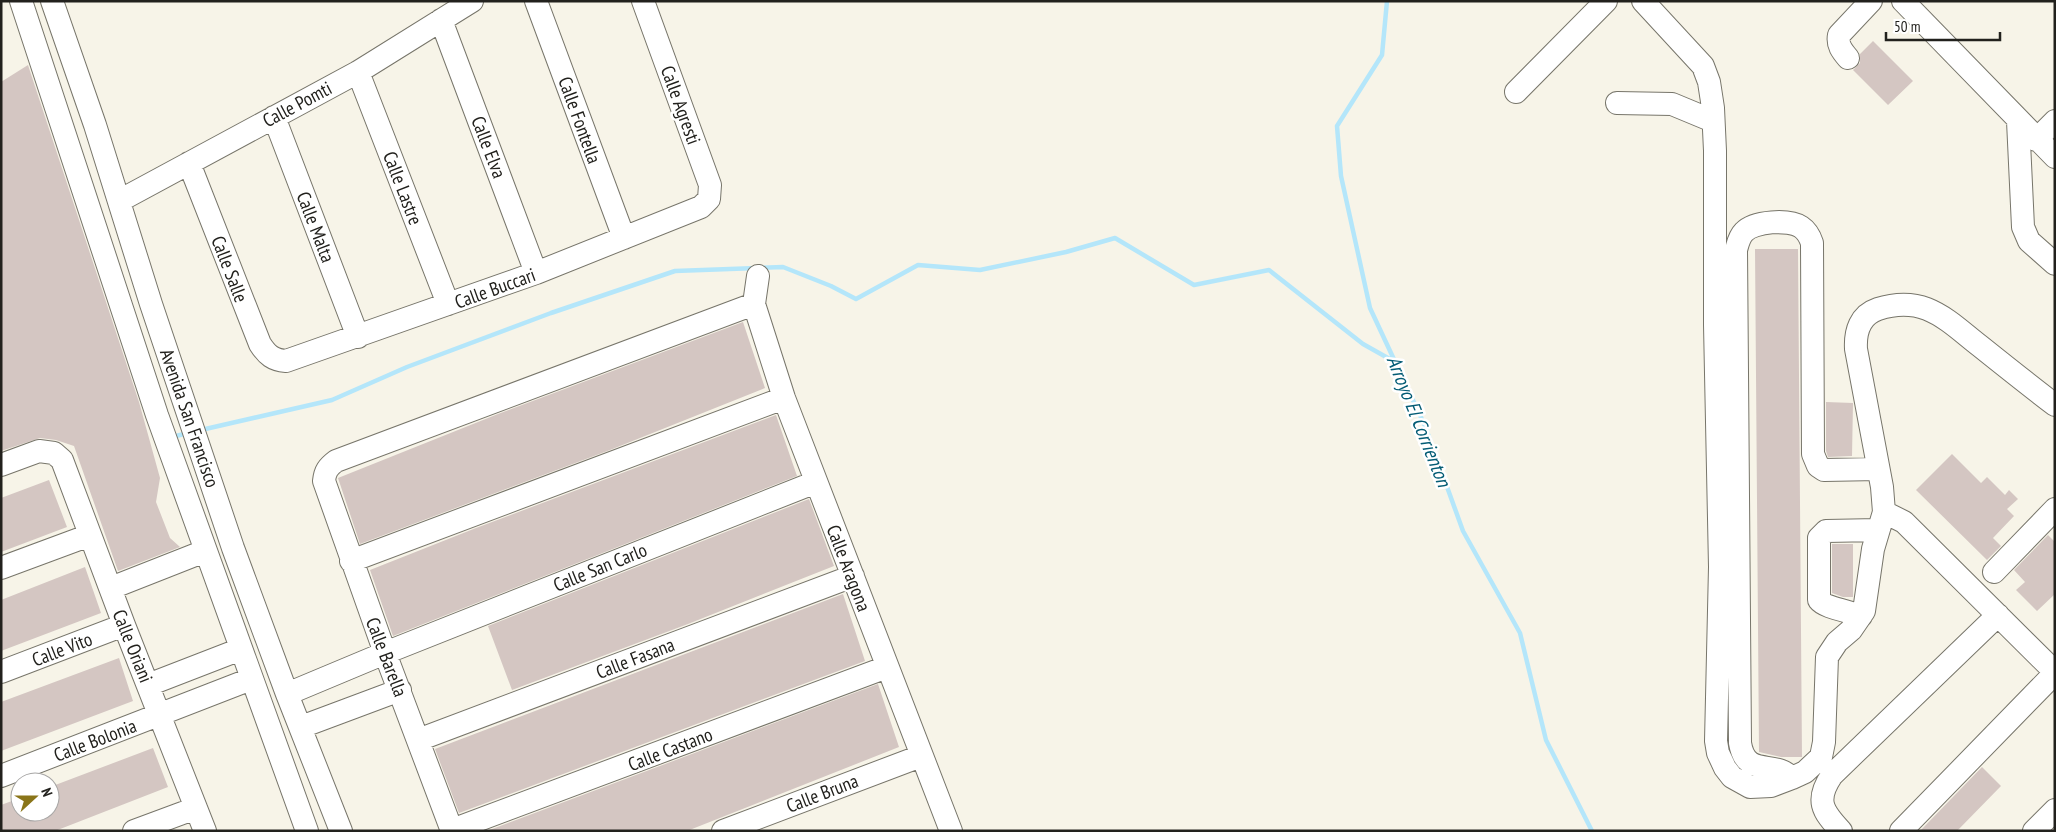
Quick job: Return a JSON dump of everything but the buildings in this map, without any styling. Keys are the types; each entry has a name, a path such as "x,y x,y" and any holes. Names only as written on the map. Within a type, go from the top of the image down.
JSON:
{"street":[{"name":"Avenida San Francisco","path":"21,1 157,415 251,680 308,831"},
{"name":"Avenida San Francisco","path":"52,1 95,125 233,548 287,694 341,831"},
{"name":"Calle Pomti","path":"119,201 358,72 472,1"},
{"name":"Calle Fontella","path":"536,1 624,238"},
{"name":"Calle Agresti","path":"643,1 710,185 708,199 701,207"},
{"path":"1516,92 1606,1"},
{"path":"1643,1 1703,66 1709,82 1715,151 1715,325 1720,567 1716,741 1718,754 1724,768 1732,777 1750,787 1771,786 1805,772 1821,757 1825,725 1827,657 1837,642 1851,630 1861,616 1867,598 1870,568 1881,521 1878,469 1856,349 1858,327 1865,317 1872,311 1905,304 1927,309 1953,324 2055,406"},
{"path":"1848,58 1841,50 1838,35 1871,1"},
{"path":"1903,1 2036,140 2055,157"},
{"name":"Calle Elva","path":"441,20 536,273"},
{"name":"Calle Lastre","path":"358,72 448,304"},
{"path":"1617,103 1672,104 1713,121"},
{"name":"Calle Malta","path":"274,117 358,337"},
{"path":"2018,121 2023,227 2029,241 2055,264"},
{"path":"2036,140 2055,121"},
{"name":"Calle Salle","path":"189,163 260,344 276,360 286,361"},
{"name":"Calle Buccari","path":"286,361 536,273 701,207"},
{"path":"1792,778 1783,771 1753,765 1744,756 1740,743 1736,250 1738,241 1746,230 1752,226 1775,223 1796,225 1806,232 1812,243 1813,454 1815,463 1824,470 1878,469"},
{"path":"754,304 758,276"},
{"name":"Calle Aragona","path":"754,304 784,398 951,831"},
{"name":"Calle Barella","path":"452,830 351,561 324,481 325,472 336,461 754,304"},
{"path":"351,561 784,398"},
{"name":"Calle Oriani","path":"1,465 39,452 54,453 62,460 205,831"},
{"name":"Calle San Carlo","path":"287,694 384,653 816,482"},
{"path":"1994,572 2052,516"},
{"path":"1861,616 1850,611 1825,605 1819,600 1819,538 1826,531 1881,521 1904,522 2055,672 1901,831"},
{"path":"1,568 90,535"},
{"path":"111,588 205,551"},
{"name":"Calle Fasana","path":"418,740 852,576"},
{"path":"1841,831 1828,818 1823,809 1824,790 1832,775 1998,615"},
{"name":"Calle Vito","path":"1,672 124,625"},
{"path":"148,685 241,649"},
{"name":"Calle Castano","path":"452,830 887,667"},
{"name":"Calle Bolonia","path":"1,776 251,680"},
{"path":"301,727 400,690"},
{"name":"Calle Bruna","path":"723,831 921,756"},
{"path":"134,831 196,808"},
{"path":"2034,831 2055,810"}],"waterway":[{"name":"Arroyo El Corrienton","path":"1387,1 1382,55 1337,126 1341,176 1370,308 1425,426 1463,531 1520,633 1546,740 1592,831"},
{"path":"201,430 332,400 407,367 551,313 675,271 783,267 831,286 856,299 918,265 980,270 1066,252 1115,238 1194,285 1269,270 1363,344 1395,362"},
{"path":"172,437 188,433"}]}
